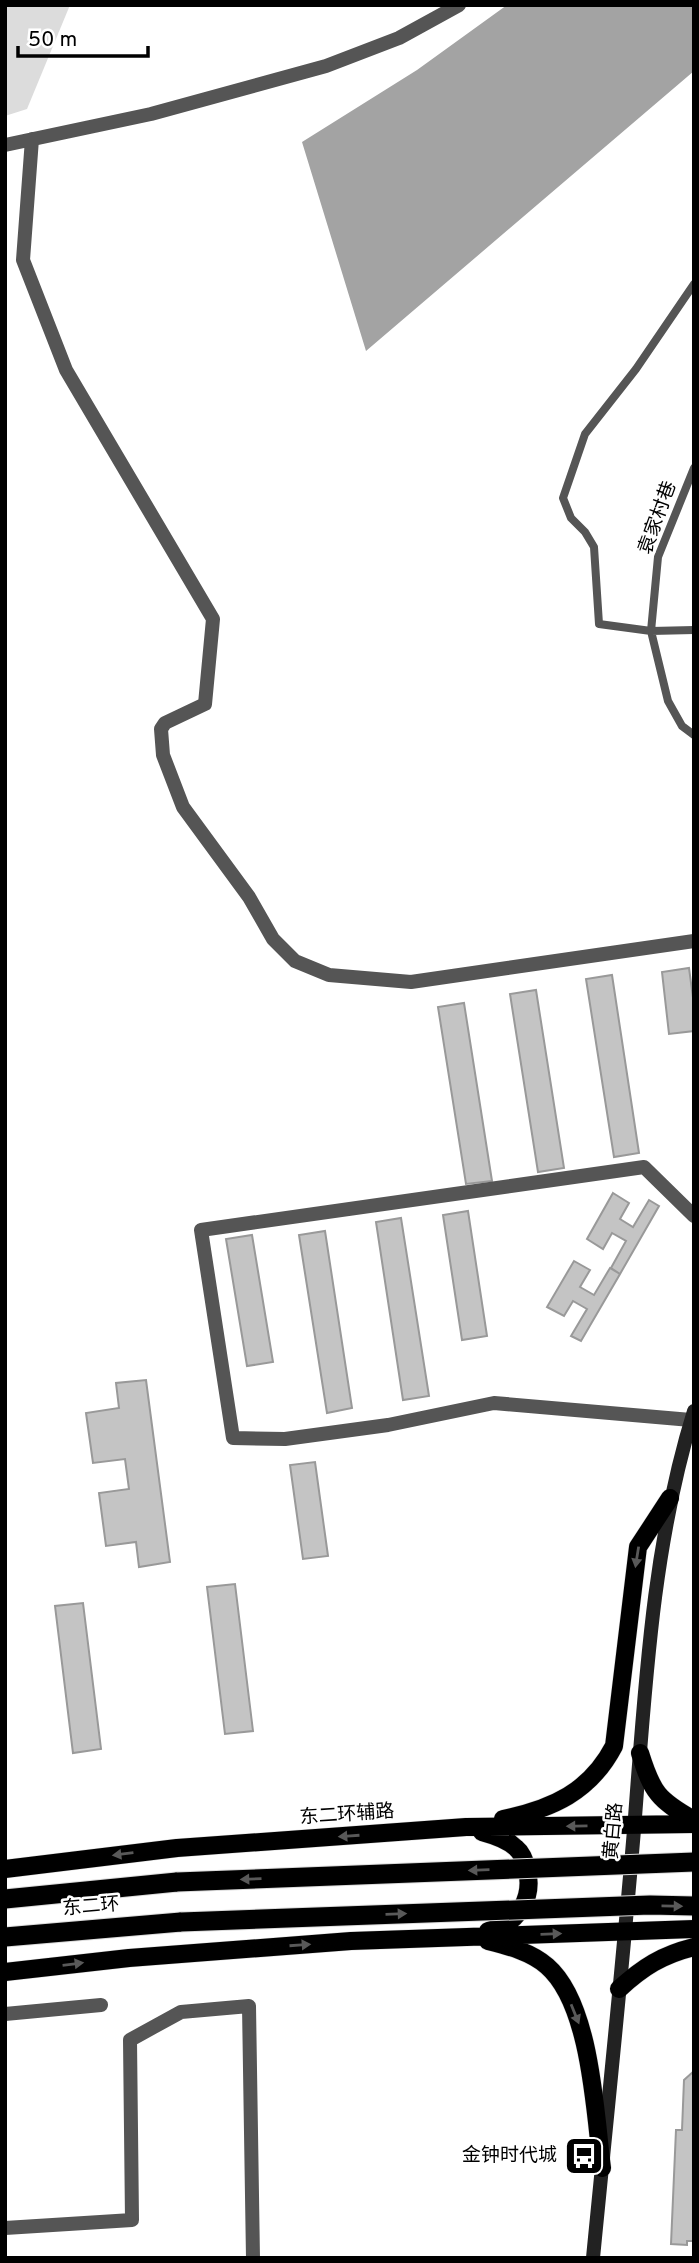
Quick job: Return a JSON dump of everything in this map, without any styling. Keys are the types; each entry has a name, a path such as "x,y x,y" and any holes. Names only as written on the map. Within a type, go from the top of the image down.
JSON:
{"highway":[{"name":"东二环","path":"5,1899 177,1882 694,1862"},
{"name":"东二环","path":"5,1937 181,1922 650,1905 694,1906"}],"main road":[{"name":"黄白路","path":"593,2258 625,1932 647,1666 670,1498 692,1415"},
{"path":"466,1827 526,1815 555,1804 578,1789 606,1759 614,1746 617,1728 638,1547 670,1498"},
{"path":"640,1754 650,1785 670,1807 694,1822"},
{"name":"东二环辅路","path":"5,1869 177,1848 466,1827 694,1822"},
{"path":"466,1827 511,1843 518,1849 523,1856 529,1885 526,1903 515,1917 500,1929 467,1936"},
{"path":"5,1972 129,1958 351,1941 694,1929"},
{"path":"467,1936 514,1948 547,1966 566,1990 579,2024 588,2060 602,2168"},
{"path":"619,1989 640,1970 672,1952 694,1947"}],"street":[{"path":"5,145 151,114 326,66 399,38 459,5"},
{"path":"32,139 23,261 66,370 213,619 205,704 165,723 161,729 163,755 183,807 249,897 273,939 295,961 329,975 411,982 694,941"},
{"path":"692,1415 494,1403 388,1425 285,1439 233,1438 201,1230 644,1167 694,1216"},
{"path":"5,2014 101,2005"},
{"path":"5,2228 132,2221 130,2040 181,2012 249,2006 253,2258"}],"lane":[{"path":"694,284 636,369 585,434 563,498 571,518 585,532 594,547 599,624 651,631 694,630"},
{"name":"袁家村巷","path":"694,468 658,557 651,631 668,701 682,726 694,735"}],"shaded area":[{"path":"5,5 70,5 27,109 5,116"},
{"path":"507,5 694,5 694,71 366,351 302,142 417,70"}],"building":[{"path":"689,968 694,1031 669,1034 662,972"},
{"path":"612,975 639,1153 614,1157 586,979"},
{"path":"536,990 564,1168 538,1172 510,994"},
{"path":"464,1003 492,1181 466,1184 438,1007"},
{"path":"613,1193 629,1203 620,1219 633,1227 649,1200 659,1206 620,1274 611,1268 626,1241 612,1233 603,1249 587,1239"},
{"path":"468,1211 487,1336 462,1340 443,1215"},
{"path":"401,1218 429,1396 403,1400 376,1222"},
{"path":"325,1231 352,1408 327,1413 299,1235"},
{"path":"252,1235 273,1362 247,1366 226,1239"},
{"path":"574,1261 590,1270 580,1287 594,1295 610,1268 620,1274 581,1341 571,1336 587,1309 573,1301 564,1316 547,1307"},
{"path":"146,1380 170,1562 139,1567 136,1542 106,1546 99,1493 129,1489 125,1459 93,1463 86,1413 119,1408 116,1383"},
{"path":"315,1462 328,1556 303,1559 290,1465"},
{"path":"235,1584 253,1731 225,1734 207,1587"},
{"path":"83,1603 101,1749 73,1753 55,1606"},
{"path":"694,2071 694,2241 687,2241 687,2245 671,2244 676,2130 682,2130 684,2080"}],"place":[{"name":"金钟时代城","path":"584,2156"}]}
